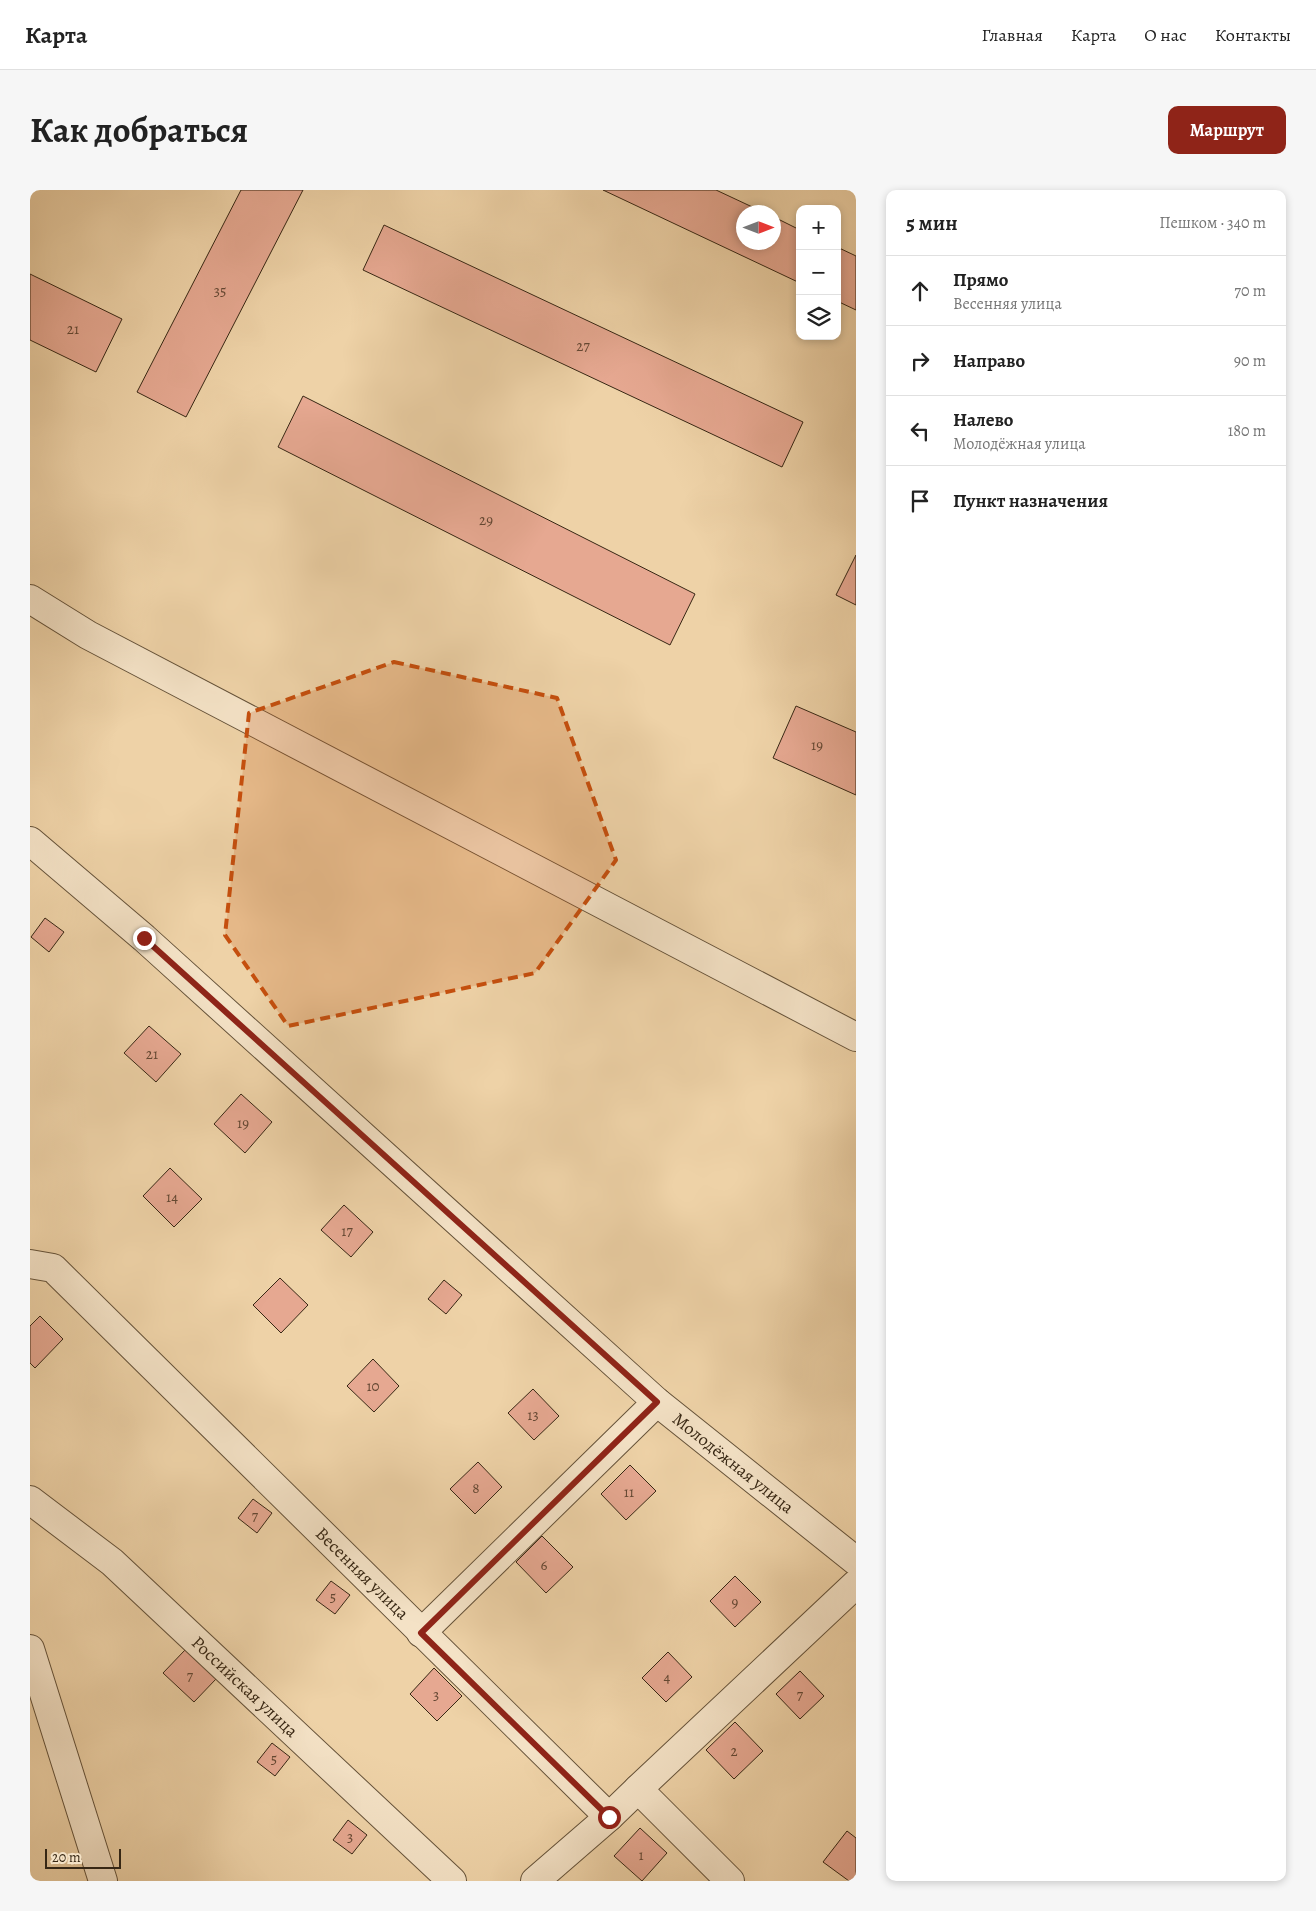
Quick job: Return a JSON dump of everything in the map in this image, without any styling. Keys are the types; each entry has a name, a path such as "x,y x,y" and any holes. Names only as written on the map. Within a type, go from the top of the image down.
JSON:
{"street":[{"path":"30,599 88,635 856,1037"},
{"name":"Молодёжная улица","path":"30,841 144,938 657,1402 856,1561"},
{"name":"Весенняя улица","path":"30,1264 53,1268 609,1817"},
{"path":"421,1633 657,1402"},
{"name":"Российская улица","path":"30,1500 112,1562 452,1881"},
{"path":"535,1881 609,1817 856,1584"},
{"path":"30,1649 103,1881"},
{"path":"638,1789 730,1881"}],"highlighted area":[{"path":"394,662 557,698 616,860 535,973 288,1026 225,935 249,713"}],"building":[{"path":"241,190 303,190 186,417 137,392"},
{"path":"603,190 716,190 748,205 736,205 736,250 781,250 781,220 796,228 796,281"},
{"path":"384,225 803,422 782,467 363,270"},
{"path":"841,249 856,256 856,310 841,303"},
{"path":"30,274 122,319 96,372 30,340"},
{"path":"303,396 695,594 670,645 278,447"},
{"path":"856,555 856,605 836,595"},
{"path":"796,706 856,732 856,795 773,758"},
{"path":"45,918 64,932 49,952 31,937"},
{"path":"149,1026 181,1054 156,1082 124,1053"},
{"path":"241,1094 272,1122 245,1153 214,1124"},
{"path":"170,1168 202,1199 174,1227 143,1196"},
{"path":"344,1205 373,1232 351,1257 321,1230"},
{"path":"280,1278 308,1305 281,1333 253,1305"},
{"path":"444,1280 462,1295 446,1314 428,1299"},
{"path":"40,1316 63,1339 35,1368 30,1363 30,1326"},
{"path":"373,1359 399,1386 374,1412 347,1386"},
{"path":"533,1389 559,1416 534,1440 508,1413"},
{"path":"478,1462 502,1487 475,1514 450,1489"},
{"path":"630,1465 656,1491 626,1520 601,1494"},
{"path":"253,1499 272,1513 257,1533 238,1518"},
{"path":"542,1536 573,1567 546,1593 516,1562"},
{"path":"735,1576 761,1602 735,1627 710,1601"},
{"path":"331,1581 350,1595 335,1614 316,1600"},
{"path":"185,1650 216,1679 194,1702 163,1673"},
{"path":"668,1652 692,1677 666,1702 642,1678"},
{"path":"434,1668 462,1696 437,1721 410,1694"},
{"path":"800,1671 824,1696 800,1719 776,1694"},
{"path":"735,1722 763,1751 734,1779 706,1750"},
{"path":"272,1743 290,1757 275,1776 257,1762"},
{"path":"348,1820 367,1835 352,1854 333,1840"},
{"path":"640,1828 667,1853 642,1881 614,1856"},
{"path":"847,1831 856,1838 856,1877 853,1881 849,1881 823,1862"}],"route":[{"path":"144,938 657,1402 421,1633 609,1817"}]}
